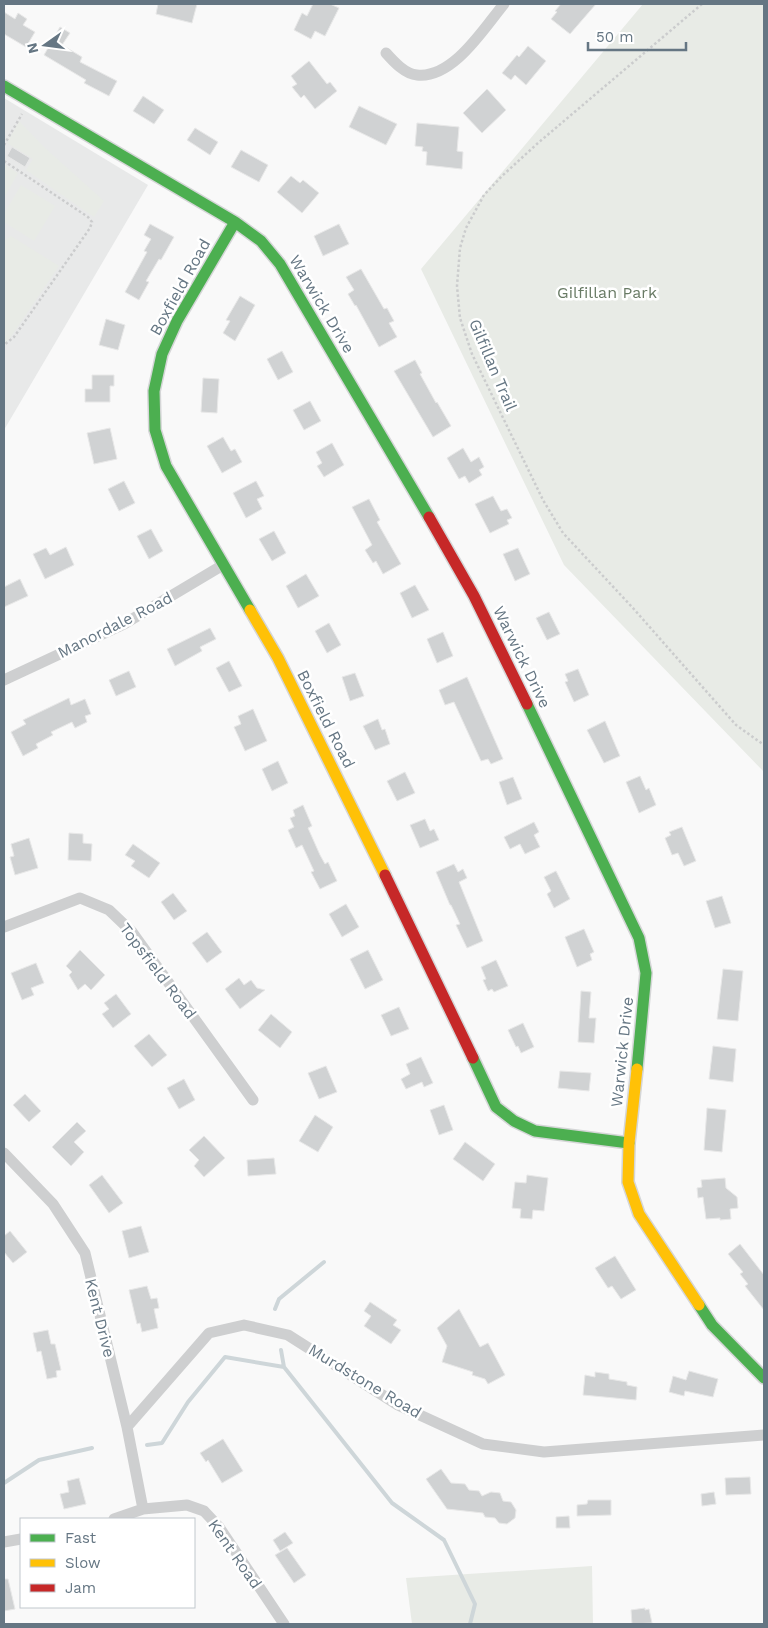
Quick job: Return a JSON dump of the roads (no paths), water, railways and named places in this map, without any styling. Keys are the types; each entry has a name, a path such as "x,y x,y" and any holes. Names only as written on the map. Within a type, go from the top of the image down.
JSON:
{"street":[{"path":"386,53 399,66 416,75 433,74 447,68 463,53 504,4"},
{"name":"Warwick Drive","path":"4,86 235,222 261,241 280,264 396,460 474,596 639,938 646,973 628,1143 628,1182 639,1214 712,1325 764,1378"},
{"name":"Boxfield Road","path":"235,222 177,320 162,354 154,391 155,430 166,466 286,675 341,784 496,1106 514,1121 535,1132 628,1143"},
{"name":"Manordale Road","path":"4,680 124,624 223,565"},
{"name":"Topsfield Road","path":"4,927 80,898 109,910 132,932 253,1100"},
{"name":"Kent Drive","path":"4,1153 54,1204 85,1253 127,1427 143,1509"},
{"name":"Murdstone Road","path":"127,1427 209,1333 244,1325 288,1335 398,1405 483,1444 544,1452 764,1435"},
{"name":"Kent Road","path":"143,1509 187,1505 204,1511 219,1527 284,1624"},
{"path":"117,1518 143,1509"},
{"path":"4,1542 20,1539"}],"waterway":[{"path":"275,1309 279,1299 324,1262"},
{"path":"281,1350 284,1367"},
{"path":"147,1445 162,1443 188,1402 225,1357 284,1367 392,1503 444,1540 475,1604 470,1624"},
{"path":"4,1483 39,1460 92,1448"}],"park label":[{"name":"Gilfillan Park","path":"607,292"}]}
